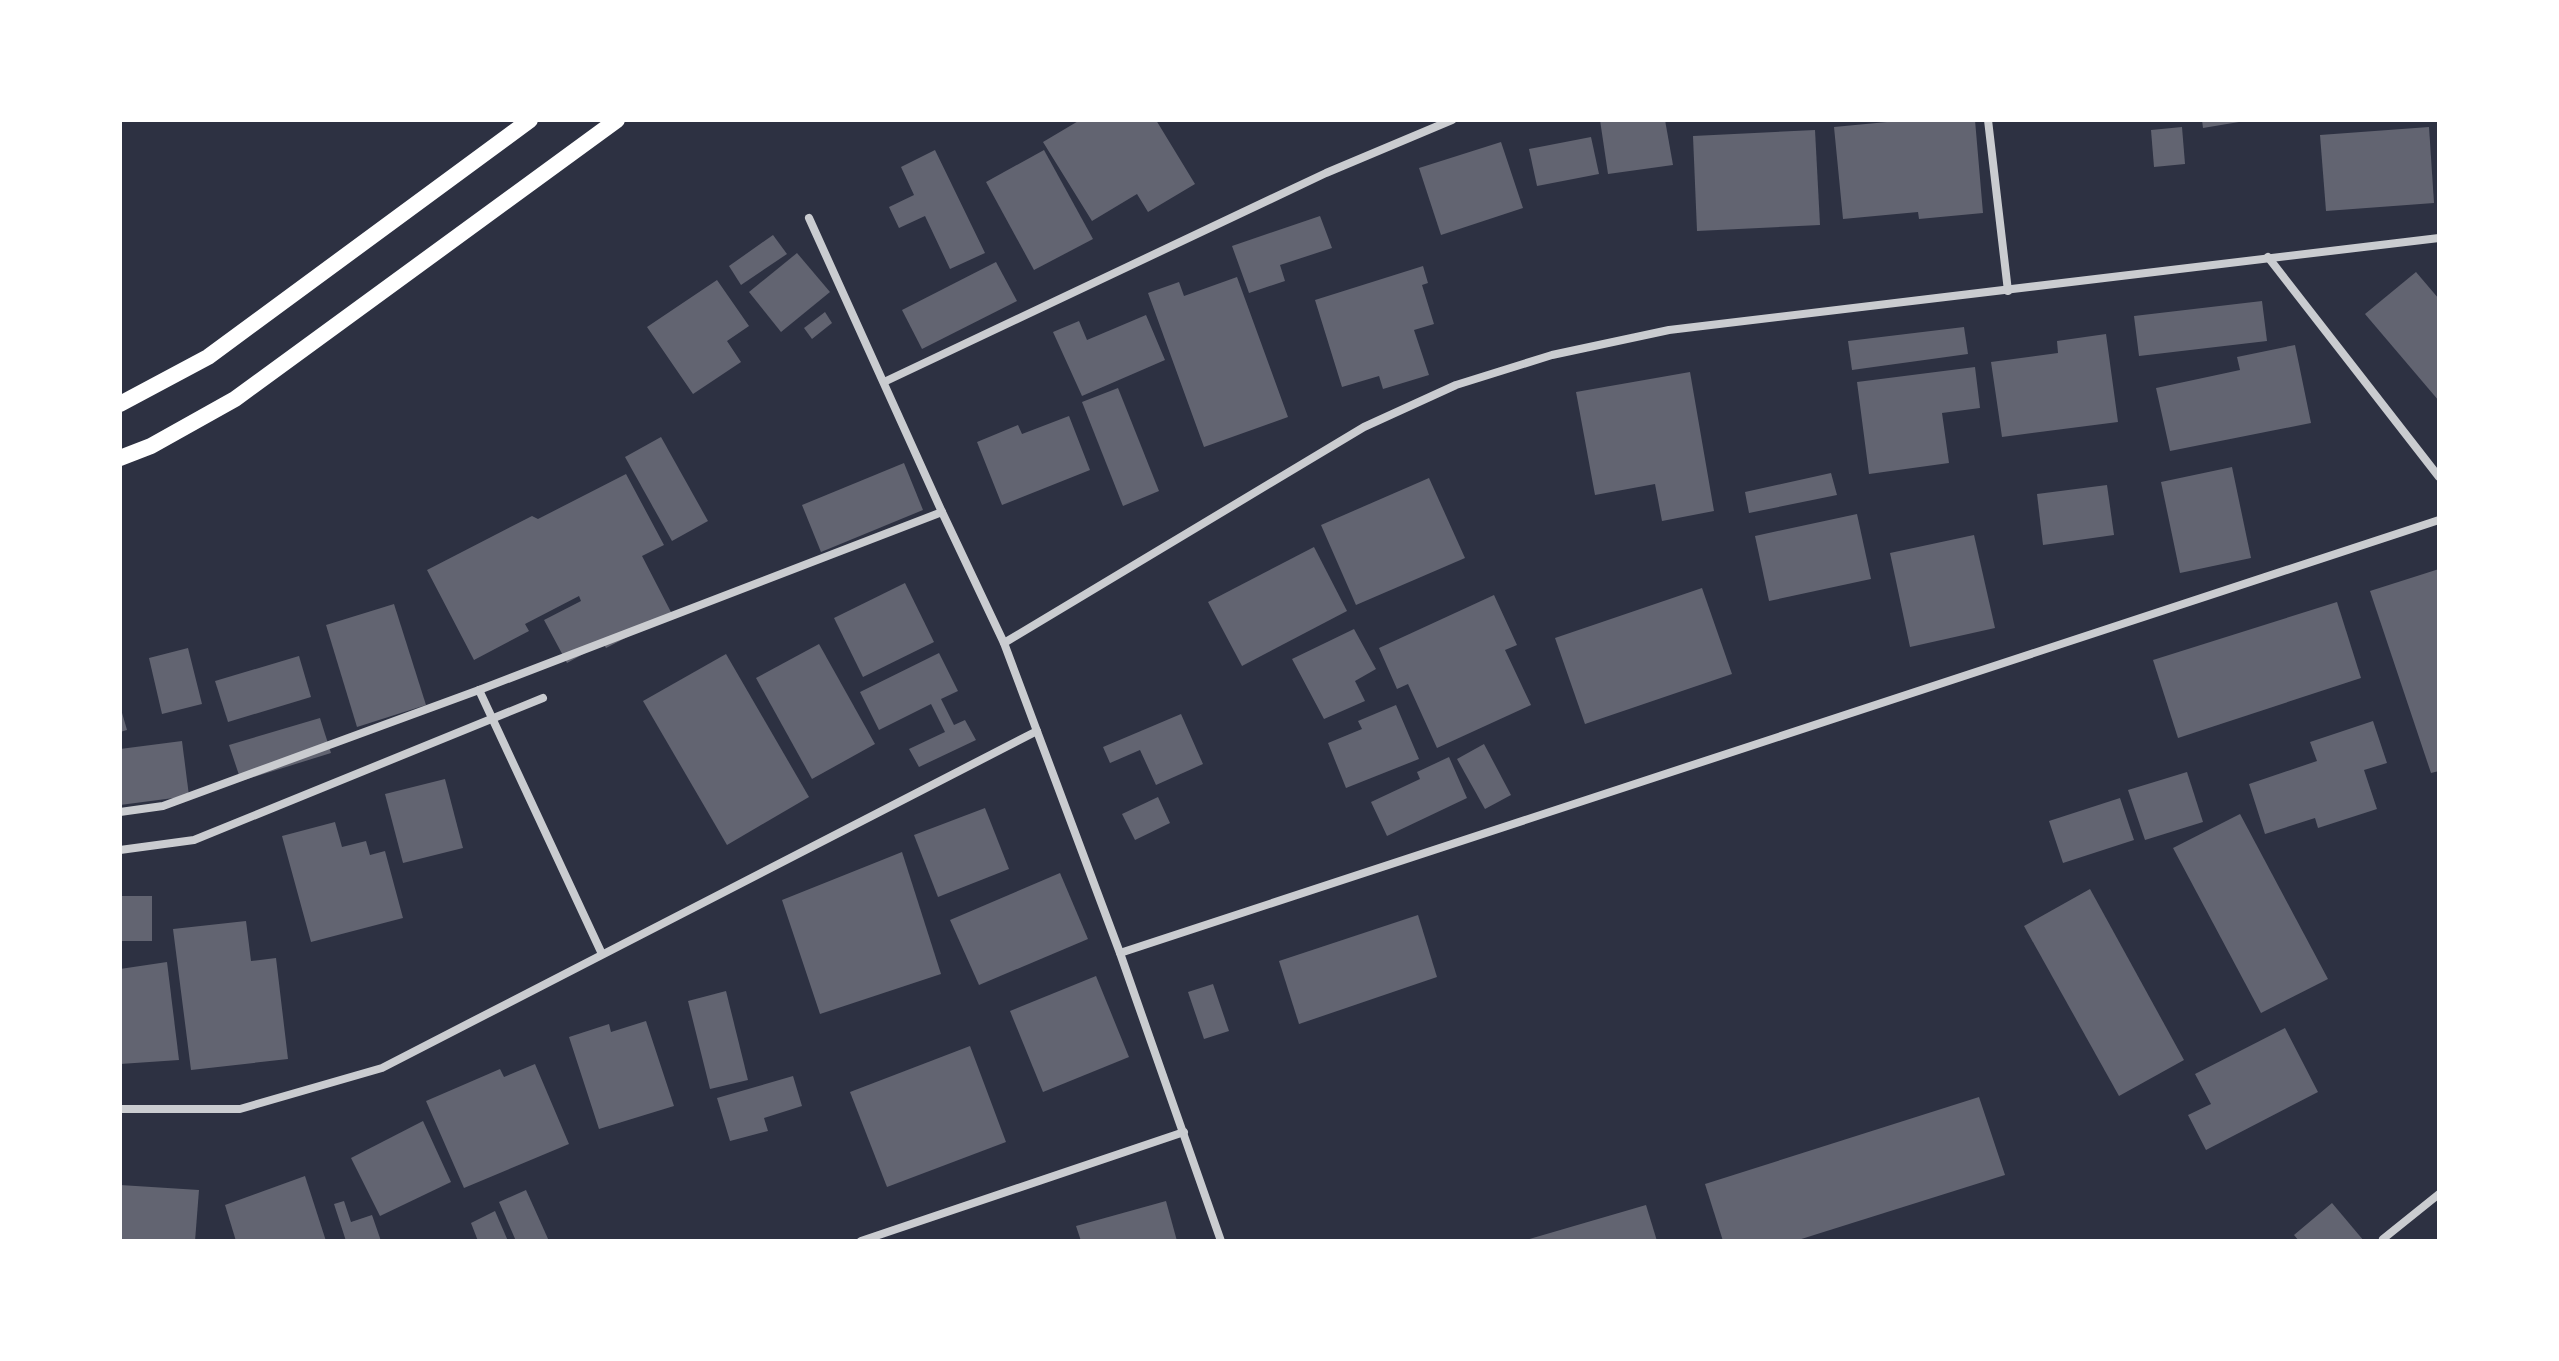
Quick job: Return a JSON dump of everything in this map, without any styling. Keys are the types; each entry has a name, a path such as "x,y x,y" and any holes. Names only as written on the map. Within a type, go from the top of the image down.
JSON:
{"main road":[{"path":"120,404 208,357 530,120"},
{"path":"120,458 151,446 235,399 617,120"}],"street":[{"path":"884,382 1311,179 1452,120"},
{"path":"1988,120 2008,291"},
{"path":"809,218 1004,643 1120,953 1221,1241"},
{"path":"1004,643 1364,427 1456,385 1552,355 1669,330 2439,238"},
{"path":"2268,257 2439,477"},
{"path":"120,812 163,806 479,690 942,512"},
{"path":"1120,953 2439,520"},
{"path":"479,690 602,954"},
{"path":"120,850 194,840 543,698"},
{"path":"120,1109 240,1109 382,1068 1037,731"},
{"path":"861,1241 883,1238 1184,1132"},
{"path":"2383,1239 2439,1194"}],"building":[{"path":"1080,120 1156,120 1195,184 1148,212 1137,194 1092,221 1043,142"},
{"path":"1600,120 1665,120 1673,165 1608,174"},
{"path":"1908,120 1975,120 1983,213 1919,219 1918,212 1843,219 1834,127"},
{"path":"2202,120 2239,120 2239,122 2203,128"},
{"path":"2182,127 2185,164 2154,167 2151,130"},
{"path":"2429,127 2434,203 2326,211 2320,135"},
{"path":"1815,130 1820,225 1697,231 1693,136"},
{"path":"1591,137 1599,174 1537,186 1529,149"},
{"path":"1501,142 1523,208 1441,235 1419,168"},
{"path":"935,150 985,253 950,269 925,216 899,228 889,207 914,195 901,167"},
{"path":"1044,150 1093,239 1034,270 986,182"},
{"path":"1320,216 1332,248 1280,265 1285,281 1249,293 1232,246"},
{"path":"773,235 787,254 741,285 729,266"},
{"path":"797,253 830,292 781,332 749,292"},
{"path":"996,262 1017,301 922,349 902,310"},
{"path":"1423,266 1428,283 1422,285 1434,324 1414,330 1429,375 1383,389 1379,376 1342,387 1315,300"},
{"path":"2416,272 2439,299 2439,401 2365,314"},
{"path":"1237,277 1288,417 1204,447 1148,293 1179,282 1184,296"},
{"path":"717,280 749,326 727,341 741,362 693,394 647,327"},
{"path":"2262,301 2267,341 2139,356 2134,316"},
{"path":"825,312 832,323 812,339 804,328"},
{"path":"1146,315 1165,360 1082,396 1053,332 1079,321 1087,340"},
{"path":"1964,327 1968,354 1852,370 1848,341"},
{"path":"2106,334 2118,422 2002,437 1991,362 2058,353 2057,341"},
{"path":"2295,345 2311,423 2170,451 2156,388 2240,370 2237,357"},
{"path":"1975,367 1980,408 1942,413 1949,463 1869,474 1857,382"},
{"path":"1690,372 1714,511 1662,521 1655,484 1595,495 1576,392"},
{"path":"1118,388 1159,491 1123,506 1082,402"},
{"path":"1069,416 1090,470 1002,505 977,442 1018,425 1022,434"},
{"path":"661,437 708,521 672,541 625,457"},
{"path":"904,463 923,510 821,552 802,505"},
{"path":"2232,467 2251,558 2180,573 2161,482"},
{"path":"1831,473 1837,495 1749,513 1745,492"},
{"path":"626,474 664,545 642,556 672,614 606,648 603,643 567,663 544,620 581,601 579,596 525,624 529,631 474,660 427,570 532,516 538,519"},
{"path":"1429,478 1465,558 1356,605 1321,525"},
{"path":"2107,485 2114,535 2043,545 2037,494"},
{"path":"1857,514 1871,579 1769,601 1755,536"},
{"path":"1974,535 1995,628 1910,647 1890,553"},
{"path":"1314,547 1347,611 1242,666 1208,602"},
{"path":"2439,569 2439,771 2431,773 2370,591"},
{"path":"905,583 934,642 863,677 834,618"},
{"path":"1702,588 1732,674 1585,724 1555,638"},
{"path":"1494,595 1517,645 1505,650 1531,705 1437,748 1408,684 1397,689 1379,648"},
{"path":"2337,602 2361,678 2178,738 2153,660"},
{"path":"394,604 426,705 357,727 326,625"},
{"path":"1354,629 1376,669 1355,681 1365,701 1324,719 1292,659"},
{"path":"819,644 875,744 812,779 756,678"},
{"path":"188,648 202,704 162,714 149,658"},
{"path":"939,653 958,691 941,699 954,725 965,720 976,740 919,767 909,749 945,732 931,704 879,730 860,692"},
{"path":"726,654 809,797 727,845 643,701"},
{"path":"299,656 311,697 228,722 215,681"},
{"path":"1396,705 1419,759 1346,788 1328,743 1362,729 1358,721"},
{"path":"120,706 127,730 120,732"},
{"path":"1181,714 1203,764 1156,785 1140,750 1110,763 1103,747"},
{"path":"320,718 331,753 241,781 229,745"},
{"path":"2373,721 2387,763 2364,770 2377,809 2318,828 2315,818 2265,834 2249,784 2317,761 2310,742"},
{"path":"182,741 189,796 120,805 120,749"},
{"path":"1484,744 1511,795 1485,809 1457,759"},
{"path":"1449,757 1467,798 1387,836 1371,802 1420,779 1417,772"},
{"path":"2187,772 2203,822 2145,840 2128,790"},
{"path":"445,779 463,848 403,863 385,794"},
{"path":"1158,797 1170,823 1135,840 1122,814"},
{"path":"2120,798 2134,840 2063,863 2049,821"},
{"path":"985,808 1009,869 938,897 914,835"},
{"path":"2240,814 2328,979 2261,1013 2173,848"},
{"path":"335,822 342,847 366,841 370,855 385,851 403,918 311,942 282,836"},
{"path":"902,852 941,974 820,1014 782,900"},
{"path":"1060,873 1088,939 979,985 950,920"},
{"path":"2090,889 2184,1060 2119,1096 2024,926"},
{"path":"120,896 152,896 152,941 120,941"},
{"path":"1418,915 1437,977 1299,1024 1279,961"},
{"path":"246,921 251,961 276,958 288,1059 191,1070 173,929"},
{"path":"167,962 179,1060 120,1064 120,969"},
{"path":"1096,976 1129,1057 1043,1092 1010,1011"},
{"path":"1213,984 1229,1031 1204,1039 1188,992"},
{"path":"726,991 748,1080 710,1089 688,1001"},
{"path":"646,1021 674,1106 599,1129 569,1037 609,1024 611,1032"},
{"path":"2285,1028 2318,1092 2206,1150 2188,1115 2211,1104 2195,1074"},
{"path":"970,1046 1006,1142 887,1187 850,1092"},
{"path":"535,1064 569,1144 464,1188 426,1101 500,1069 504,1077"},
{"path":"793,1076 802,1106 764,1118 768,1131 730,1141 717,1098"},
{"path":"1979,1097 2005,1175 1795,1241 1723,1241 1705,1184"},
{"path":"423,1121 451,1182 380,1216 351,1158"},
{"path":"305,1176 326,1241 236,1241 225,1205"},
{"path":"120,1185 199,1190 195,1241 120,1241"},
{"path":"526,1190 549,1241 516,1241 499,1202"},
{"path":"344,1201 351,1222 372,1215 381,1241 346,1241 334,1204"},
{"path":"1166,1201 1177,1241 1081,1241 1076,1226"},
{"path":"2332,1203 2364,1241 2299,1241 2294,1235"},
{"path":"1646,1205 1657,1241 1526,1241 1526,1240"},
{"path":"495,1211 508,1241 478,1241 471,1223"}]}
